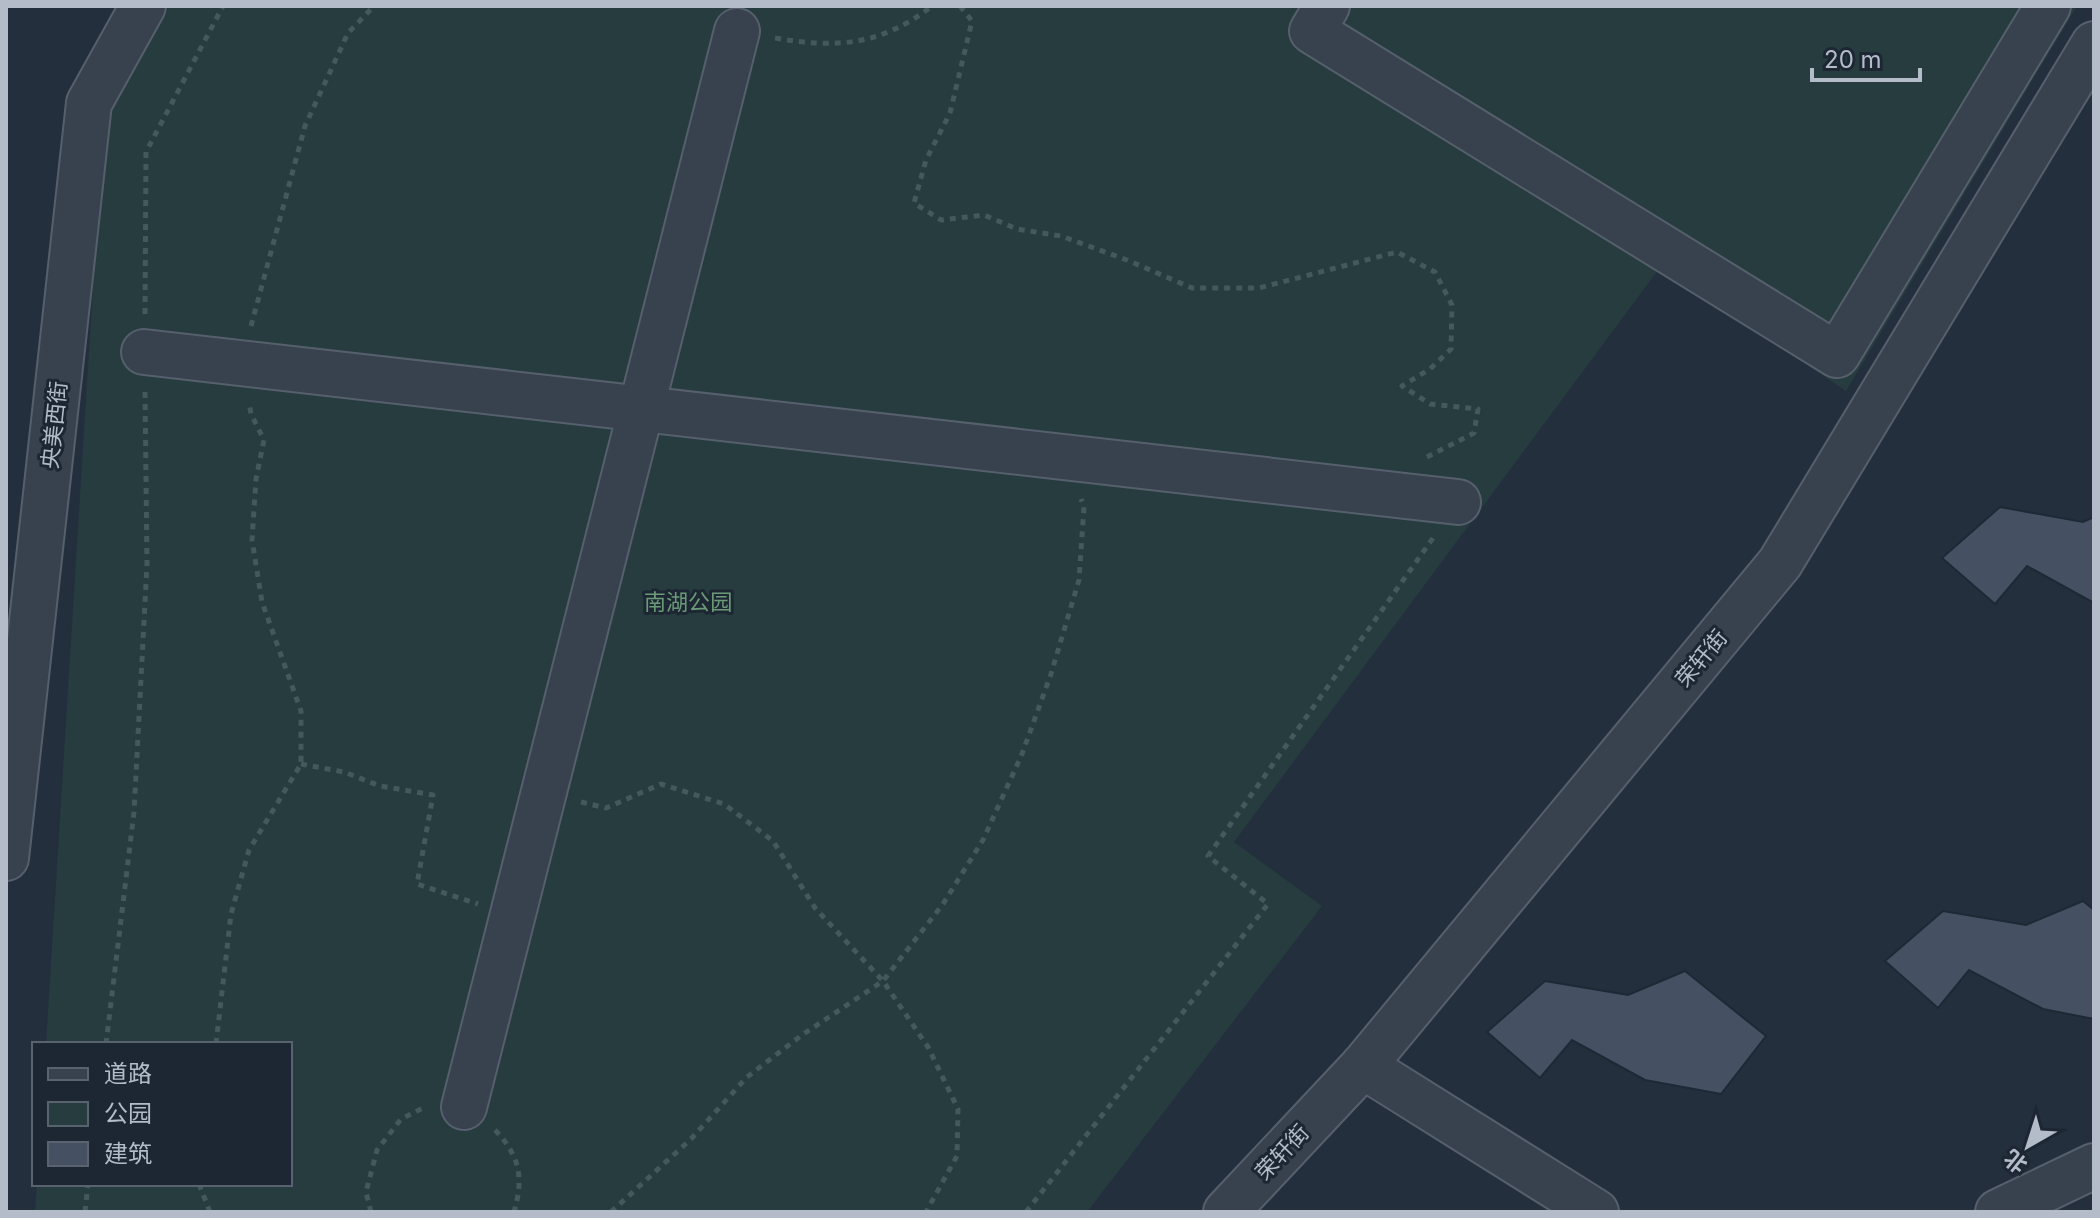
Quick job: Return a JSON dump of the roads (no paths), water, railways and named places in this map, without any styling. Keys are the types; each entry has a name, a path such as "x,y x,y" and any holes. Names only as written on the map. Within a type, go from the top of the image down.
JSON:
{"street":[{"name":"央美西街","path":"6,858 89,103 143,6"},
{"path":"1327,6 1312,31 1837,355 2048,6"},
{"path":"464,1107 737,31"},
{"name":"荣轩街","path":"1239,1208 1363,1066 1780,563 2094,44"},
{"path":"144,352 1458,502"},
{"path":"1363,1066 1596,1212"},
{"path":"1998,1212 2094,1166"}],"park label":[{"name":"南湖公园","path":"688,602"}]}
